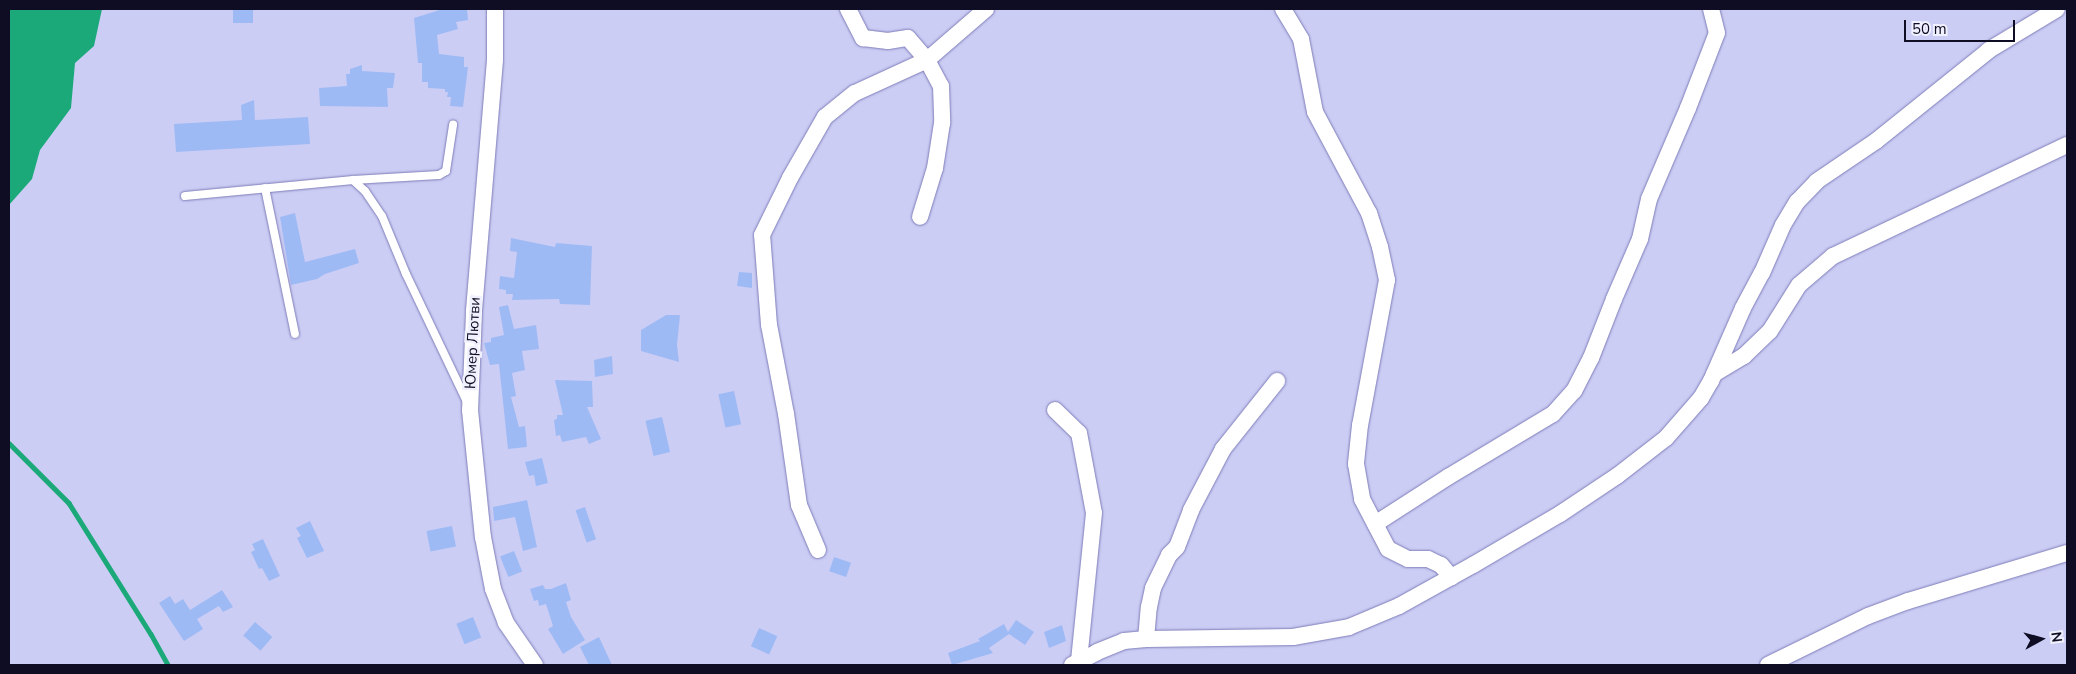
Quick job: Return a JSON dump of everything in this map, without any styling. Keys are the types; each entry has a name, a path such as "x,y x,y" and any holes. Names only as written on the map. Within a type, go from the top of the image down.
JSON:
{"street":[{"name":"Юмер Лютви","path":"494,9 495,60 474,312 470,410 483,537 493,589 506,623 534,665"},
{"path":"848,9 862,38 888,41 908,38 927,60 941,86 942,123 935,168 920,217"},
{"path":"818,550 799,505 786,414 769,326 762,235 790,178 825,117 855,93 927,60 986,9"},
{"path":"1283,9 1301,40 1315,112 1369,213 1380,247 1387,280 1360,425 1356,464 1362,499 1388,549 1408,559 1428,559 1441,565 1451,577"},
{"path":"1375,524 1448,477 1553,414 1574,391 1591,358 1640,239 1649,199 1688,108 1717,33 1711,9"},
{"path":"1076,663 1124,641 1293,637 1349,627 1386,612 1451,577 1560,514 1617,476 1666,438 1702,398 1783,224 1797,202 1817,181 1876,141 1989,50 2057,9"},
{"path":"1714,374 1744,356 1770,331 1799,285 1833,256 2067,145"},
{"path":"1146,639 1153,588 1169,554 1177,547 1191,510 1223,449 1277,381"},
{"path":"1055,410 1079,433 1094,513 1076,663"},
{"path":"1768,665 1868,616 1908,601 2067,552"}],"lane":[{"path":"185,196 353,180 443,174 446,171 453,125"},
{"path":"353,180 365,191 382,216 470,410"},
{"path":"265,188 294,334"}],"shaded area":[{"path":"9,9 102,9 94,46 75,63 71,108 40,150 32,179 9,205"}],"building":[{"path":"233,9 253,9 253,23 233,23"},
{"path":"443,9 467,9 468,20 456,22 458,29 437,35 439,54 464,57 464,67 468,67 463,107 450,106 451,97 447,97 448,92 445,92 445,89 428,88 428,82 422,82 422,63 418,63 414,18"},
{"path":"362,65 362,71 395,73 393,88 387,88 388,107 320,106 319,88 347,86 346,74 350,74 350,69"},
{"path":"254,100 255,120 308,117 310,144 176,152 174,124 242,120 241,105"},
{"path":"295,213 305,262 355,249 359,263 325,274 317,279 291,285 280,217"},
{"path":"511,238 555,247 556,243 592,246 590,305 560,304 559,299 512,300 513,294 506,294 506,290 499,289 500,276 514,278 517,252 510,251"},
{"path":"739,272 752,273 752,288 737,286"},
{"path":"508,305 514,329 536,325 539,349 522,351 525,370 512,373 516,396 511,397 519,427 525,426 527,447 508,449 499,364 490,365 484,343 491,342 491,338 504,335 499,307"},
{"path":"666,315 680,315 677,345 679,362 641,351 641,330"},
{"path":"612,356 613,374 595,377 594,360"},
{"path":"555,380 592,381 593,407 587,407 601,439 589,444 586,437 562,442 560,435 556,436 554,420 557,419 557,415 563,415"},
{"path":"734,391 741,424 725,428 718,394"},
{"path":"662,417 670,452 654,456 645,421"},
{"path":"542,458 548,483 536,486 534,475 529,476 525,462"},
{"path":"527,500 537,547 523,551 515,517 494,521 493,507"},
{"path":"585,507 596,539 587,542 576,510"},
{"path":"310,521 324,551 307,558 297,538 301,536 296,528"},
{"path":"452,526 456,547 430,552 426,531"},
{"path":"263,539 280,576 269,581 262,568 259,569 251,552 255,550 252,544"},
{"path":"514,551 522,571 508,577 500,557"},
{"path":"834,557 851,563 846,577 829,571"},
{"path":"566,583 571,600 566,602 571,617 585,640 563,654 548,629 553,626 546,604 539,606 538,600 534,601 530,589 543,585 545,589 551,589"},
{"path":"222,590 233,607 223,612 219,606 197,619 203,629 184,641 159,603 170,596 175,604 183,599 190,610"},
{"path":"473,617 481,637 465,644 456,624"},
{"path":"1016,620 1034,632 1025,645 1009,634 989,648 993,653 952,665 948,653 980,641 978,639 1004,624 1008,632"},
{"path":"255,622 272,637 261,651 243,636"},
{"path":"1062,625 1066,641 1049,648 1044,632"},
{"path":"759,628 777,636 769,654 751,646"},
{"path":"599,637 612,665 589,665 580,647"}],"waterway":[{"path":"9,443 69,503 151,634 168,665"}]}
